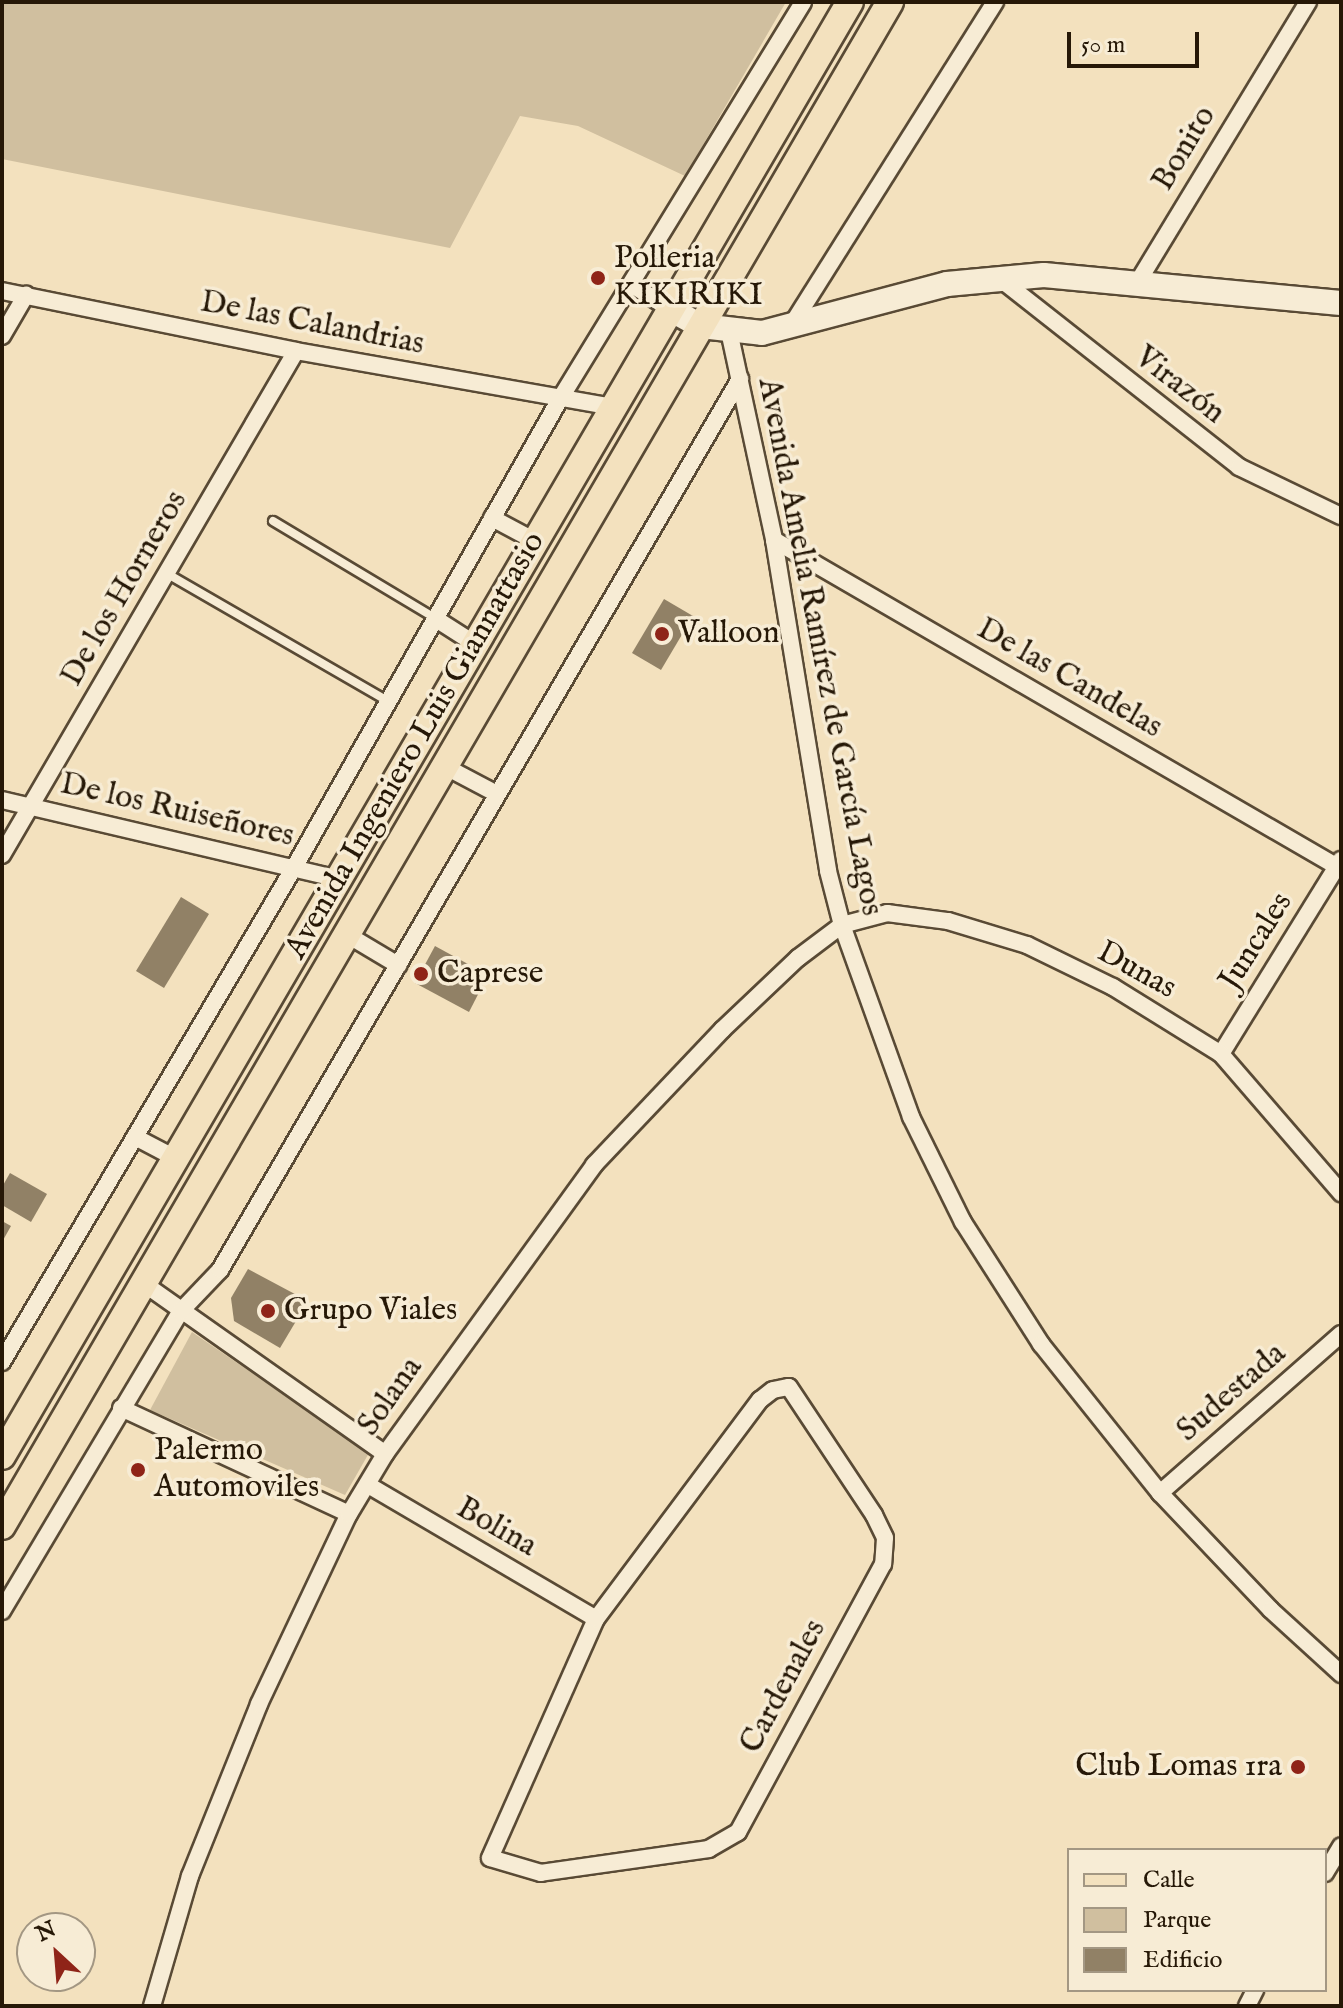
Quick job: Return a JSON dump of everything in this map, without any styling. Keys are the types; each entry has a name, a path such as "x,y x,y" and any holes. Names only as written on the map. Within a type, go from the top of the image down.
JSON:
{"main road":[{"name":"Avenida Ingeniero Luis Giannattasio","path":"2,1456 850,2"},
{"name":"Avenida Ingeniero Luis Giannattasio","path":"2,1526 890,2"}],"street":[{"name":"Avenida Ingeniero Luis Giannattasio","path":"2,1362 295,866 560,399 803,2"},
{"path":"791,327 995,2"},
{"name":"Bonito","path":"1136,285 1308,2"},
{"path":"631,284 701,326 762,333 947,284 997,277 1044,275 1341,302"},
{"name":"Virazón","path":"997,277 1239,467 1341,516"},
{"name":"De las Calandrias","path":"2,291 296,351 613,407"},
{"path":"2,336 26,295"},
{"name":"Avenida Amelia Ramírez de García Lagos","path":"729,331 774,540 842,925 911,1117 963,1222 1041,1344 1160,1493 1271,1610 1341,1674"},
{"name":"De los Horneros","path":"2,855 296,351"},
{"path":"2,1611 180,1312 220,1270 740,379"},
{"path":"492,518 535,541"},
{"name":"De las Candelas","path":"774,540 1339,863"},
{"path":"436,619 475,644"},
{"path":"444,766 497,794"},
{"name":"De los Ruiseñores","path":"2,800 295,866 338,879"},
{"name":"Juncales","path":"1221,1054 1339,863"},
{"name":"Dunas","path":"842,925 887,913 948,921 1027,945 1113,987 1221,1054 1341,1193"},
{"name":"Solana","path":"152,2006 190,1876 226,1783 349,1514 385,1454 594,1165 733,1020 798,958 842,925"},
{"path":"346,934 398,965"},
{"path":"135,1137 175,1158"},
{"path":"143,1283 385,1454"},
{"name":"Sudestada","path":"1160,1493 1341,1334"},
{"name":"Cardenales","path":"789,1387 874,1515 885,1538 883,1564 738,1832 709,1849 541,1873 490,1858 596,1619 760,1400 773,1390 789,1387"},
{"path":"121,1408 349,1514"},
{"name":"Bolina","path":"368,1485 596,1619"},
{"path":"1327,1870 1341,1846"}],"lane":[{"path":"273,521 436,619"},
{"path":"166,573 389,702"}],"green space":[{"path":"2,2 786,2 685,176 578,126 520,116 450,248 2,159"},
{"path":"192,1332 369,1453 345,1495 150,1410"}],"building":[{"name":"Valloon","path":"664,599 693,616 661,670 632,653"},
{"path":"181,897 209,914 164,988 136,971"},
{"path":"435,946 488,975 469,1012 415,983"},
{"path":"10,1173 47,1194 31,1222 2,1205 2,1187"},
{"path":"2,1221 11,1226 2,1242"},
{"name":"Grupo Viales","path":"248,1269 308,1301 280,1348 234,1321 231,1298"}],"place":[{"name":"Polleria KIKIRIKI","path":"598,278"},
{"name":"Valloon","path":"662,634"},
{"name":"Caprese","path":"421,974"},
{"name":"Grupo Viales","path":"268,1311"},
{"name":"Palermo Automoviles","path":"138,1470"},
{"name":"Club Lomas 1ra","path":"1298,1767"}]}
